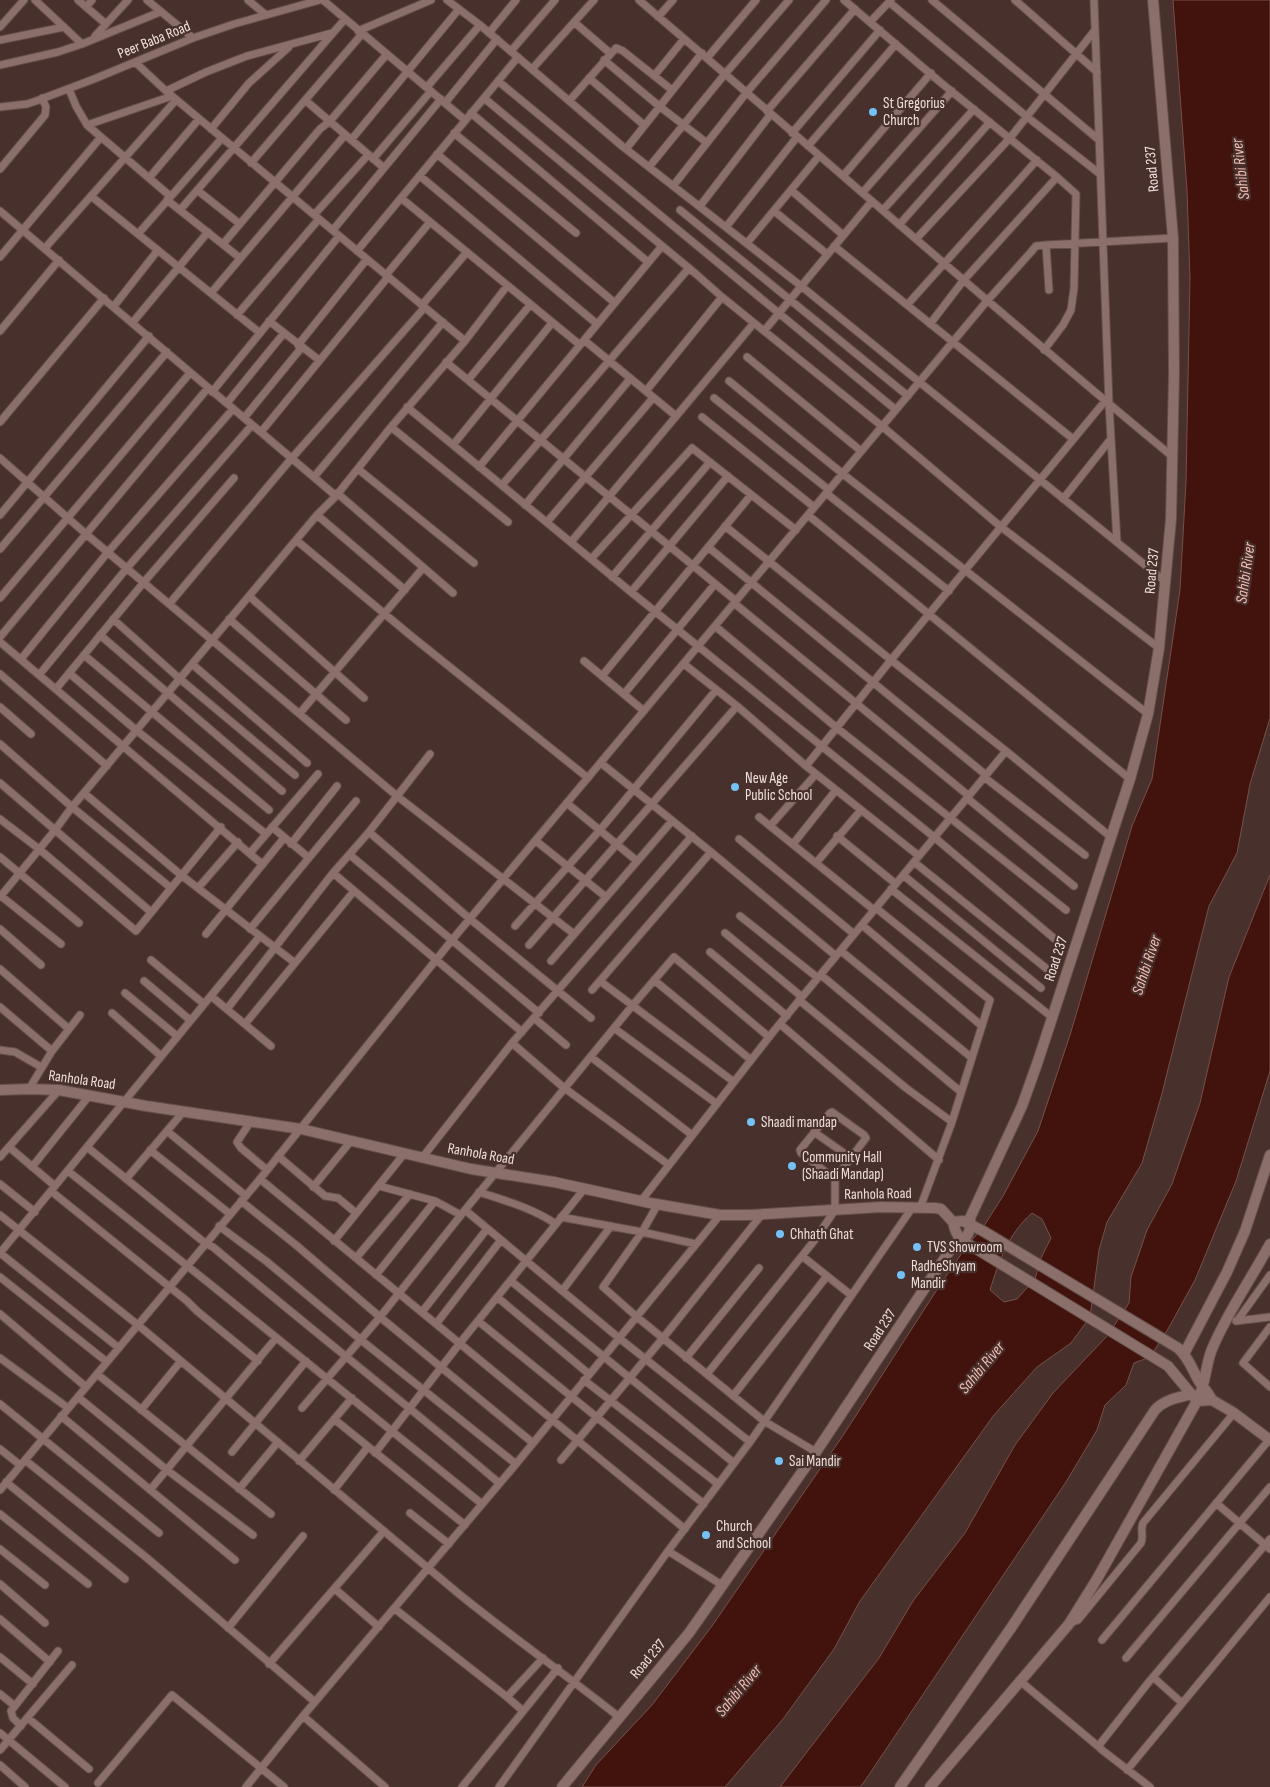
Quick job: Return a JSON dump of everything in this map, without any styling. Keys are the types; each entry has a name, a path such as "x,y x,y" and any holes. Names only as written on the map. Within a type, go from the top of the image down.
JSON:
{"street":[{"path":"0,27 24,0"},
{"path":"35,0 82,44"},
{"path":"78,0 106,24"},
{"path":"86,7 92,0"},
{"path":"94,38 128,0"},
{"path":"147,0 193,38"},
{"path":"248,0 266,15"},
{"path":"321,0 465,120"},
{"name":"Peer Baba Road","path":"0,107 27,104 69,89 193,38 321,0"},
{"path":"251,163 360,32 431,0"},
{"path":"447,0 490,33 626,149 801,286 1166,582"},
{"path":"490,33 516,0"},
{"path":"511,51 555,0"},
{"path":"532,69 594,0"},
{"path":"638,0 863,192 943,264 1173,457"},
{"path":"658,17 673,0"},
{"path":"626,149 672,90 756,0"},
{"path":"649,167 725,74 789,0"},
{"path":"673,186 746,92 826,0"},
{"path":"844,0 1076,194 1074,288 1070,310 1044,350"},
{"path":"932,0 1099,140"},
{"path":"1015,0 1096,72"},
{"path":"1094,0 1107,402 1117,542"},
{"name":"Road 237","path":"562,1787 684,1639 816,1452 950,1250 963,1242 971,1226 970,1218 1022,1106 1053,1018 1112,838 1148,714 1159,648 1166,582 1173,457 1173,238 1152,0"},
{"path":"870,22 890,1 1026,116 1100,174"},
{"path":"211,293 292,196 348,137 459,9"},
{"path":"700,206 769,113 855,9"},
{"path":"0,65 58,52 160,12"},
{"path":"180,210 345,19"},
{"path":"574,22 610,53"},
{"path":"238,315 317,217 429,89 480,25"},
{"path":"0,40 64,27"},
{"path":"726,227 794,135 880,30"},
{"path":"916,239 1010,138 1095,30"},
{"path":"166,91 206,72 248,56 334,32"},
{"path":"332,230 497,39"},
{"path":"654,76 684,39"},
{"path":"808,146 896,44"},
{"path":"212,129 249,83 291,45"},
{"path":"569,101 610,53 618,48 672,90"},
{"path":"222,244 387,54"},
{"path":"357,251 518,57"},
{"path":"604,60 707,143"},
{"path":"135,62 174,98 465,341"},
{"path":"843,176 931,73"},
{"path":"589,78 644,125"},
{"path":"498,81 896,410"},
{"path":"69,89 87,125 149,178 180,210 240,258"},
{"path":"863,192 952,91"},
{"path":"0,169 44,115 46,107 42,98"},
{"path":"87,125 174,98"},
{"path":"44,248 124,158 174,98"},
{"path":"484,98 689,268 722,298 883,427 1001,527 1159,648"},
{"path":"305,100 384,168"},
{"path":"883,210 974,109"},
{"path":"471,113 648,262"},
{"path":"149,178 199,119"},
{"path":"899,224 990,122"},
{"path":"454,133 576,232"},
{"path":"0,257 101,137"},
{"path":"138,234 222,138"},
{"path":"438,154 615,303"},
{"path":"747,243 819,156"},
{"path":"907,305 1037,160"},
{"path":"420,176 597,324"},
{"path":"930,324 963,281 1057,177"},
{"path":"197,190 240,224"},
{"path":"791,190 843,235"},
{"path":"91,196 260,333"},
{"path":"401,198 552,323 609,361 676,416"},
{"path":"764,331 872,201"},
{"path":"680,210 908,396"},
{"path":"0,211 133,322 291,459 453,593"},
{"path":"774,211 827,254"},
{"path":"261,432 430,222"},
{"path":"133,322 208,232"},
{"path":"0,637 86,534 260,333 339,236"},
{"path":"0,1490 186,1265 260,1179 452,940 568,804 952,342 1036,246 1173,238"},
{"path":"1046,245 1049,290"},
{"path":"480,467 662,246"},
{"path":"834,246 1073,440"},
{"path":"114,306 158,250"},
{"path":"170,603 467,252"},
{"path":"244,418 367,259"},
{"path":"0,331 59,260"},
{"path":"502,485 689,268"},
{"path":"61,944 1,896 40,850 72,806 317,514 358,469 407,407 465,341 506,286"},
{"path":"0,422 104,298"},
{"path":"646,391 722,298"},
{"path":"468,380 530,305"},
{"path":"269,321 319,360"},
{"path":"314,477 443,322"},
{"path":"453,445 552,323"},
{"path":"570,542 754,323"},
{"path":"227,404 284,333"},
{"path":"0,515 149,336"},
{"path":"0,548 166,352"},
{"path":"747,357 862,451"},
{"path":"446,362 715,584 1074,886"},
{"path":"0,598 190,373"},
{"path":"525,505 630,379"},
{"path":"729,381 842,474 1148,714"},
{"path":"547,522 653,398"},
{"path":"714,398 949,592"},
{"path":"806,766 1039,480 1107,402"},
{"path":"407,407 1056,940"},
{"path":"21,659 108,552 233,409"},
{"path":"702,418 814,507"},
{"path":"39,675 127,568 252,425"},
{"path":"391,427 508,522"},
{"path":"1063,499 1110,440"},
{"path":"591,559 692,448 796,530"},
{"path":"612,577 710,462"},
{"path":"1,463 28,483 397,796 574,934"},
{"path":"358,469 474,563"},
{"path":"632,592 728,476"},
{"path":"56,689 144,582 234,478"},
{"path":"602,676 751,495"},
{"path":"317,514 405,590"},
{"path":"808,515 1130,779"},
{"path":"725,526 1112,838"},
{"path":"296,540 588,778"},
{"path":"708,547 874,682 985,776 1085,855"},
{"path":"300,713 424,568"},
{"path":"624,694 715,584"},
{"path":"249,596 364,698"},
{"path":"114,619 180,679 295,775"},
{"path":"229,620 346,720"},
{"path":"715,626 837,728 1066,910"},
{"path":"100,635 282,791"},
{"path":"0,642 262,864"},
{"path":"84,655 269,810"},
{"path":"584,661 644,711"},
{"path":"192,664 307,763"},
{"path":"684,664 737,706 806,766 919,856"},
{"path":"69,673 136,730 266,834"},
{"path":"0,674 107,766"},
{"path":"515,926 600,830 716,690"},
{"path":"529,945 737,706"},
{"path":"0,707 30,734"},
{"path":"0,744 171,888"},
{"path":"641,1201 786,1016 1006,751"},
{"path":"227,1009 430,754"},
{"path":"601,763 838,954 972,1058"},
{"path":"250,853 318,774"},
{"path":"770,826 816,774"},
{"path":"0,783 151,912"},
{"path":"291,844 338,786"},
{"path":"793,844 836,790"},
{"path":"84,793 181,875 295,963"},
{"path":"250,929 356,800"},
{"path":"568,804 637,860"},
{"path":"816,863 861,810"},
{"path":"499,1787 684,1529 750,1442 851,1295 916,1208 939,1160 990,1000 758,817"},
{"path":"0,819 136,931 220,827"},
{"path":"551,961 672,820"},
{"path":"272,827 308,857"},
{"path":"369,832 470,919 591,1018"},
{"path":"422,1158 512,1043 692,836"},
{"path":"837,836 894,886 1053,1018"},
{"path":"206,934 284,838"},
{"path":"739,839 854,934"},
{"path":"536,841 606,897"},
{"path":"198,888 238,842"},
{"path":"592,990 711,852"},
{"path":"350,855 452,940 536,1015 566,1045"},
{"path":"0,857 79,923"},
{"path":"914,862 1047,969"},
{"path":"333,874 522,1032"},
{"path":"903,875 1040,988"},
{"path":"245,1024 354,891"},
{"path":"740,916 819,976 962,1092"},
{"path":"862,924 982,1026"},
{"path":"0,929 41,965"},
{"path":"725,934 906,1088 952,1122"},
{"path":"119,1348 0,1253 260,936"},
{"path":"710,952 786,1016"},
{"path":"302,1408 399,1294 479,1192 674,957 769,1037"},
{"path":"151,960 204,1004"},
{"path":"0,969 69,1029"},
{"path":"600,980 734,1082"},
{"path":"654,980 751,1060"},
{"path":"144,981 190,1020"},
{"path":"124,993 177,1036"},
{"path":"211,996 271,1046"},
{"path":"0,1007 52,1051"},
{"path":"112,1013 161,1056"},
{"path":"29,1089 52,1051 80,1015"},
{"path":"780,1024 939,1160"},
{"path":"614,1028 717,1104"},
{"path":"512,1043 564,1088 669,1165"},
{"path":"0,1050 15,1052 41,1067"},
{"path":"591,1057 692,1135"},
{"name":"Ranhola Road","path":"0,1090 58,1090 123,1102 301,1129 422,1158 585,1188 641,1201 720,1214 750,1215 881,1207 941,1209 953,1222 955,1233 963,1242"},
{"path":"0,1157 58,1090"},
{"path":"32,1167 89,1096"},
{"path":"126,1179 184,1111"},
{"path":"707,1374 814,1241 835,1210 835,1179 866,1138 835,1113 830,1112 800,1148 801,1153 835,1179"},
{"path":"251,1122 237,1142 241,1148 267,1170"},
{"path":"167,1131 380,1317 442,1366 533,1443"},
{"path":"814,1132 851,1158"},
{"path":"313,1187 351,1141"},
{"path":"87,1147 411,1408 499,1483"},
{"path":"8,1148 32,1167 53,1189 258,1361"},
{"path":"150,1150 230,1214"},
{"path":"334,1241 404,1154"},
{"path":"1212,1400 1184,1354 1227,1272 1245,1231 1270,1155"},
{"path":"278,1156 325,1196 338,1198 356,1213"},
{"path":"68,1171 482,1504"},
{"path":"260,1179 684,1529"},
{"path":"0,1184 34,1212"},
{"path":"379,1186 435,1201 463,1213 487,1229 619,1338 750,1442"},
{"path":"376,1453 496,1297 585,1188"},
{"path":"479,1192 541,1214 556,1224"},
{"path":"356,1258 410,1194"},
{"path":"376,1275 435,1201"},
{"path":"658,1204 642,1232 603,1287 764,1421 816,1452"},
{"path":"246,1787 303,1716 552,1421 720,1214"},
{"path":"561,1460 763,1214"},
{"path":"0,1215 138,1325 499,1626 558,1668 619,1717"},
{"path":"561,1217 696,1244"},
{"name":"Ranhola Road","path":"953,1222 963,1222 983,1231 1184,1354"},
{"path":"219,1226 266,1261 516,1464"},
{"path":"562,1291 611,1226"},
{"path":"422,1312 487,1229"},
{"path":"436,1324 501,1240"},
{"path":"963,1242 1168,1366 1178,1376 1189,1395 1212,1400 1234,1413 1270,1440 1102,1640"},
{"path":"1231,1322 1270,1244"},
{"path":"802,1256 851,1295"},
{"path":"686,1358 759,1268"},
{"path":"1204,1387 1211,1351 1231,1322 1270,1275"},
{"path":"733,1396 827,1276"},
{"path":"0,1277 107,1362"},
{"path":"511,1281 734,1462"},
{"path":"496,1297 612,1400 718,1484"},
{"path":"0,1314 86,1387"},
{"path":"1231,1322 1270,1317"},
{"path":"478,1320 704,1504"},
{"path":"1269,1384 1243,1363 1270,1327"},
{"path":"150,1490 276,1338"},
{"path":"0,1358 68,1408"},
{"path":"141,1410 180,1361"},
{"path":"232,1452 306,1361"},
{"path":"97,1374 271,1514"},
{"path":"900,1787 1011,1628 1157,1407 1171,1399 1189,1395 1204,1387"},
{"path":"930,1787 1069,1624 1097,1579 1189,1395"},
{"path":"78,1397 167,1470 253,1535"},
{"path":"299,1461 352,1398"},
{"path":"0,1404 159,1533"},
{"path":"1069,1624 1078,1620 1141,1543 1142,1523 1234,1413"},
{"path":"61,1416 235,1560"},
{"path":"334,1419 367,1448 376,1453 465,1525"},
{"path":"239,1489 278,1442"},
{"path":"334,1490 367,1448"},
{"path":"0,1449 22,1463 146,1558 315,1702"},
{"path":"6,1482 124,1579"},
{"path":"1126,1658 1270,1486"},
{"path":"1099,1747 1153,1677 1268,1545 1216,1503"},
{"path":"410,1513 448,1544"},
{"path":"0,1514 88,1584"},
{"path":"269,1664 384,1532"},
{"path":"228,1628 303,1536"},
{"path":"0,1549 45,1585"},
{"path":"668,1551 722,1585"},
{"path":"0,1584 45,1622"},
{"path":"335,1589 379,1627"},
{"path":"1127,1770 1270,1597"},
{"path":"395,1609 523,1711"},
{"path":"0,1619 50,1662"},
{"path":"21,1726 11,1715 15,1706 58,1652"},
{"path":"0,1657 33,1684"},
{"path":"507,1697 543,1658"},
{"path":"0,1750 72,1665"},
{"path":"462,1787 558,1668"},
{"path":"1153,1677 1182,1703"},
{"path":"1020,1681 1150,1787"},
{"path":"0,1694 15,1706"},
{"path":"98,1783 172,1695 284,1787"},
{"path":"303,1716 385,1787"},
{"path":"28,1718 89,1769"},
{"path":"0,1733 65,1787"},
{"path":"0,1765 25,1787"}],"water":[{"name":"Sahibi River","path":"1173,0 1270,0 1270,718 1250,784 1237,853 1209,906 1161,1097 1142,1163 1107,1222 1099,1250 1090,1317 1071,1343 1037,1367 994,1415 860,1601 834,1649 783,1719 725,1787 582,1787 596,1765 652,1705 712,1626 844,1434 940,1285 966,1247 984,1226 1003,1196 1038,1131 1070,1035 1132,826 1152,779 1180,590 1186,482 1190,278 1187,190","holes":["1032,1213 1042,1219 1051,1238 1041,1258 1035,1279 1017,1299 1004,1302 990,1290 1005,1248"]},
{"path":"1270,875 1270,1071 1236,1181 1195,1280 1150,1357 1134,1363 1126,1385 1105,1405 1097,1430 1066,1482 860,1787 780,1787 879,1658 913,1601 965,1533 1015,1445 1053,1393 1108,1335 1129,1303 1131,1277 1147,1230 1172,1184 1200,1103 1229,977"}],"place":[{"name":"St Gregorius Church","path":"873,112"},
{"name":"New Age Public School","path":"735,787"},
{"name":"Shaadi mandap","path":"751,1122"},
{"name":"Community Hall (Shaadi Mandap)","path":"792,1166"},
{"name":"Chhath Ghat","path":"780,1234"},
{"name":"TVS Showroom","path":"917,1247"},
{"name":"RadheShyam Mandir","path":"901,1275"},
{"name":"Sai Mandir","path":"779,1461"},
{"name":"Church and School","path":"706,1535"}]}
